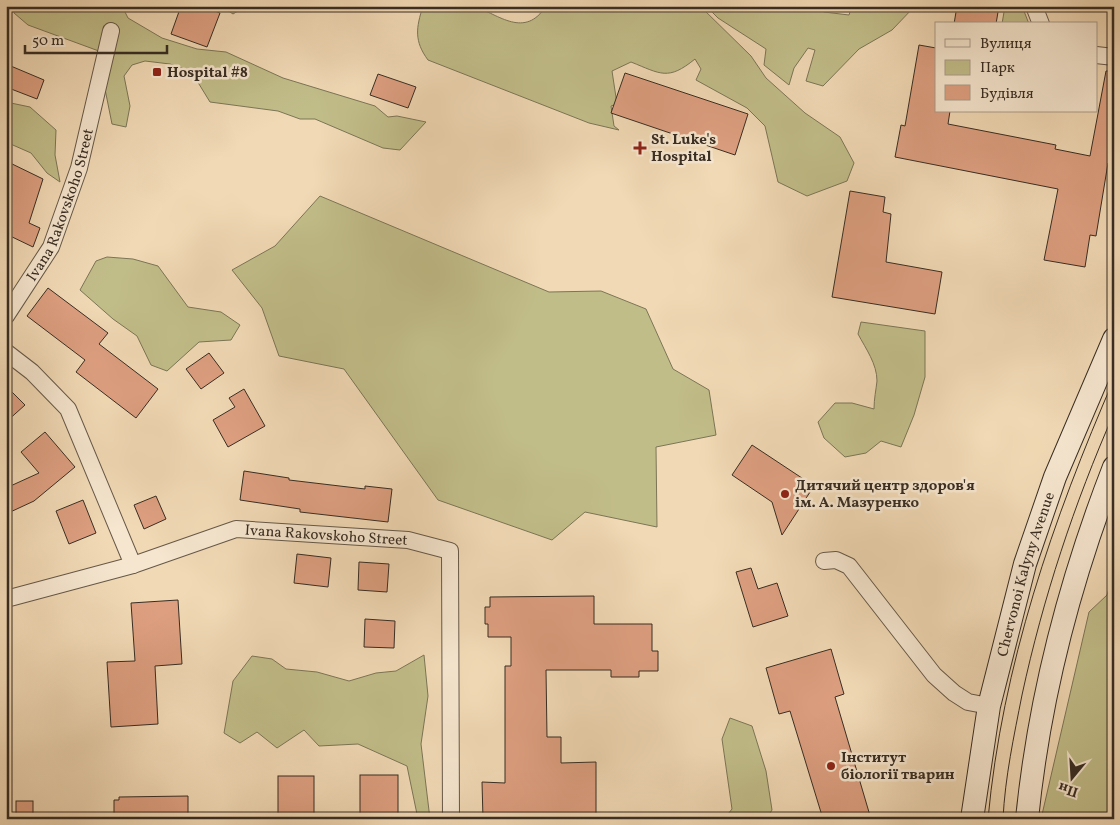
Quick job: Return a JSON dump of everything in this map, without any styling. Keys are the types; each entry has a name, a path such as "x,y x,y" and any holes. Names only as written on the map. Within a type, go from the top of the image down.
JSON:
{"main road":[{"name":"Chervonoi Kalyny Avenue","path":"972,819 989,706 1025,564 1045,504 1114,339"},
{"path":"1027,819 1039,731 1056,655 1087,540 1114,467"}],"street":[{"path":"1034,6 1040,22"},
{"name":"Ivana Rakovskoho Street","path":"6,316 51,247 79,168 96,85 111,31"},
{"path":"1098,55 1114,57"},
{"path":"6,352 32,372 68,409 132,565 6,599"},
{"name":"Ivana Rakovskoho Street","path":"132,565 236,529 408,540 450,551 451,819"},
{"path":"824,561 836,560 849,566 934,675 954,693 968,702 989,706"}],"green space":[{"path":"470,5 502,19 521,23 538,16 546,6 700,6 751,56 766,78 805,113 840,137 854,163 847,181 807,196 778,182 765,126 747,108 696,80 701,69 695,59 686,66 671,73 657,72 631,62 612,71 617,104 611,106 614,126 619,130 589,123 428,60 418,40 419,21 423,6"},
{"path":"14,6 122,6 128,18 162,38 197,49 226,52 283,78 375,106 388,117 397,116 426,122 400,150 383,148 315,119 300,119 278,111 210,102 191,71 170,64 145,61 132,65 124,76 130,106 126,127 112,124 103,79 107,54 28,25 14,13"},
{"path":"221,6 246,6 233,14"},
{"path":"706,6 816,6 824,12 849,15 852,6 915,6 892,30 859,49 823,86 806,81 815,50 808,48 794,68 789,85 764,65 766,49 718,18"},
{"path":"1005,6 1022,6 1028,22 1002,22"},
{"path":"6,102 30,107 56,130 55,155 60,182 47,173 31,153 6,142"},
{"path":"320,196 549,292 601,291 646,309 673,369 709,390 716,435 656,447 657,527 585,512 552,540 438,500 344,369 279,356 262,308 232,270 275,246"},
{"path":"107,257 133,259 158,266 188,307 221,312 240,325 231,340 199,342 167,371 151,365 137,336 113,319 80,290 96,261"},
{"path":"861,322 925,331 925,377 914,415 901,447 881,441 866,453 845,457 824,438 818,422 835,403 852,403 874,409 877,375 858,334"},
{"path":"1114,572 1114,819 1041,819 1089,612 1107,595"},
{"path":"424,655 428,696 421,744 430,819 418,819 407,766 358,744 319,746 304,730 277,748 257,732 240,743 224,733 233,681 252,656 272,659 286,669 317,672 349,681 376,673 396,671"},
{"path":"730,718 752,726 766,771 772,810 766,819 724,819 732,809 722,739"}],"building":[{"path":"181,6 202,6 220,13 207,47 171,34"},
{"path":"957,6 999,6 996,22 954,22"},
{"path":"919,45 935,48 935,112 950,112 948,124 1056,145 1055,149 1090,156 1106,71 1114,71 1114,164 1108,163 1096,236 1090,235 1085,267 1044,260 1058,189 895,157 901,125 905,126"},
{"path":"6,64 44,80 37,99 6,87"},
{"path":"625,73 748,114 735,155 611,113"},
{"path":"378,74 416,87 408,108 370,95"},
{"path":"6,161 43,179 29,223 40,228 33,247 6,234"},
{"path":"850,191 885,197 883,212 891,214 886,262 942,272 935,314 832,297"},
{"path":"48,288 108,333 99,344 158,389 136,418 76,372 85,360 27,316"},
{"path":"209,353 224,373 201,389 186,369"},
{"path":"6,386 25,405 6,422"},
{"path":"244,389 265,426 228,447 213,420 235,407 229,398"},
{"path":"45,432 75,467 34,501 6,514 6,488 39,473 21,452"},
{"name":"Дитячий центр здоров'я ім. А. Мазуренко","path":"752,445 814,486 782,535 772,502 732,475"},
{"path":"244,471 289,478 289,480 365,489 365,486 392,489 388,522 300,512 300,509 240,500"},
{"path":"156,496 166,519 144,529 134,505"},
{"path":"83,500 96,533 69,544 56,511"},
{"path":"297,554 331,558 328,587 294,583"},
{"path":"359,562 389,564 387,592 358,590"},
{"path":"751,568 758,589 777,583 788,616 753,627 736,572"},
{"path":"594,596 594,624 652,624 652,651 658,651 658,671 639,671 639,677 611,677 611,670 546,670 547,737 561,737 561,763 596,762 596,819 483,819 482,782 505,783 505,666 511,666 511,637 488,637 488,624 485,624 485,607 490,607 490,597"},
{"path":"178,600 182,664 155,666 158,724 111,727 107,662 135,661 131,603"},
{"path":"365,619 395,621 394,648 364,647"},
{"name":"Інститут біології тварин","path":"831,649 844,694 835,697 871,819 823,819 790,711 779,714 766,668"},
{"path":"360,775 398,775 398,819 360,819"},
{"path":"278,776 314,776 314,819 278,819"},
{"path":"188,796 188,819 114,819 114,800 119,800 119,797"},
{"path":"16,801 33,801 33,819 16,819"}],"tram line":[{"path":"988,819 1005,705 1033,594 1071,485 1114,379"},
{"path":"1003,819 1013,741 1030,659 1061,552 1099,447 1114,413"}],"place":[{"name":"Hospital #8","path":"157,72"},
{"name":"St. Luke's Hospital","path":"640,148"},
{"name":"Дитячий центр здоров'я ім. А. Мазуренко","path":"785,494"},
{"name":"Інститут біології тварин","path":"831,766"}]}
